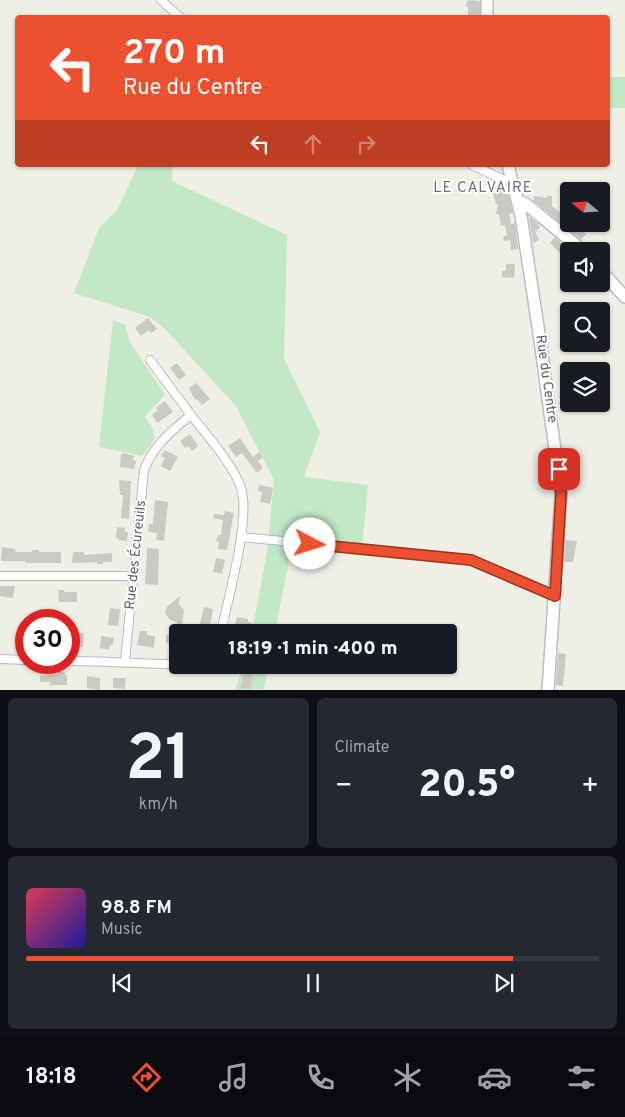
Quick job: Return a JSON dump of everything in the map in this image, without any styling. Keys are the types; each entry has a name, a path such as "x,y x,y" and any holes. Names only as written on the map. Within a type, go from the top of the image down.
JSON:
{"street":[{"path":"161,0 178,15"},
{"path":"487,0 487,15"},
{"path":"476,167 511,183"},
{"name":"Rue du Centre","path":"508,167 511,183 518,201 559,469 561,494 548,690"},
{"path":"518,201 526,204 572,242"},
{"path":"610,281 625,297"},
{"path":"150,360 230,468 241,487 245,504 241,537 223,624"},
{"name":"Rue des Écureuils","path":"125,661 144,470 155,448 174,428 191,415"},
{"path":"241,537 471,560 555,596"},
{"path":"0,576 133,576"},
{"path":"0,659 15,660"},
{"path":"80,661 125,661 146,664 169,664"}],"green space":[{"path":"610,77 625,77 625,108 610,108"},
{"path":"137,167 173,167 172,181 287,235 284,359 320,432 304,477 368,485 362,547 293,541 277,624 254,624 267,552 274,480 236,406 164,328 150,317 74,293 99,228 118,209"},
{"path":"113,320 125,325 130,342 165,395 145,416 154,433 154,440 142,456 99,447"},
{"path":"240,674 267,674 264,689 235,690"}],"building":[{"path":"468,0 480,1 480,15 468,15 468,6 465,7"},
{"path":"499,185 504,190 507,190 513,213 509,214 511,224 515,223 518,249 511,250 510,240 504,241 503,236 507,236 505,225 501,226 499,214 496,214 498,204 496,204 491,187"},
{"path":"534,196 547,198 547,196 552,196 552,206 560,212 560,223 534,201"},
{"path":"529,216 540,228 535,231 539,240 533,243"},
{"path":"571,232 584,232 586,234 581,240"},
{"path":"555,237 560,242 560,253 550,243"},
{"path":"506,264 515,264 514,278 502,277 502,271 506,271"},
{"path":"148,318 157,329 151,333 149,330 141,336 135,328"},
{"path":"177,363 186,375 179,380 170,368"},
{"path":"196,383 210,399 202,405 197,399 195,400 189,388"},
{"path":"165,401 173,412 157,423 152,415 158,410 156,408"},
{"path":"190,434 198,446 192,451 188,446 185,448 180,441"},
{"path":"240,438 253,457 259,452 263,457 258,461 263,468 258,472 256,472 242,453 236,457 228,446"},
{"path":"165,450 178,457 170,471 161,466 165,458 161,456"},
{"path":"121,454 134,456 133,460 136,461 134,469 120,467"},
{"path":"119,480 131,481 129,519 121,518 123,495 120,495"},
{"path":"259,485 273,488 270,504 260,502 262,492 258,491"},
{"path":"155,500 168,502 164,541 156,540 157,533 148,532 149,524 153,524"},
{"path":"225,511 234,513 227,550 218,549 219,542 216,541 218,535 221,535 223,520 213,518 214,514 224,515"},
{"path":"117,527 125,528 125,532 128,532 127,541 116,538"},
{"path":"565,540 577,541 573,562 564,562"},
{"path":"2,547 15,549 16,552 39,550 39,552 61,552 61,563 1,561"},
{"path":"147,548 159,549 158,585 145,584"},
{"path":"73,552 84,552 84,555 112,553 112,562 103,562 103,564 97,564 97,562 72,563"},
{"path":"216,558 225,560 222,574 213,572"},
{"path":"0,586 15,586 13,598 0,596"},
{"path":"58,590 77,592 77,602 59,602"},
{"path":"180,596 179,604 184,610 182,624 177,624 177,622 170,620 165,613 167,607"},
{"path":"204,607 213,609 210,624 200,624"},
{"path":"110,608 120,609 118,626 108,625"},
{"path":"237,617 248,619 248,622 252,623 252,624 235,624"},
{"path":"140,631 147,631 147,635 155,636 154,648 137,645"},
{"path":"80,633 84,633 83,647 80,647"},
{"path":"166,635 169,635 169,643 166,643"},
{"path":"102,636 114,638 113,645 110,645 109,650 100,648"},
{"path":"558,653 566,654 563,686 556,685"},
{"path":"65,674 67,675 67,685 50,685 50,682 40,682 40,676"},
{"path":"244,674 253,675 250,689 241,688"},
{"path":"87,676 100,678 100,690 87,688"},
{"path":"113,678 126,678 125,689 113,688"}],"district":[{"name":"LE CALVAIRE","path":"483,188"}],"route":[{"path":"310,544 471,560 555,596 561,494 559,469"}]}
